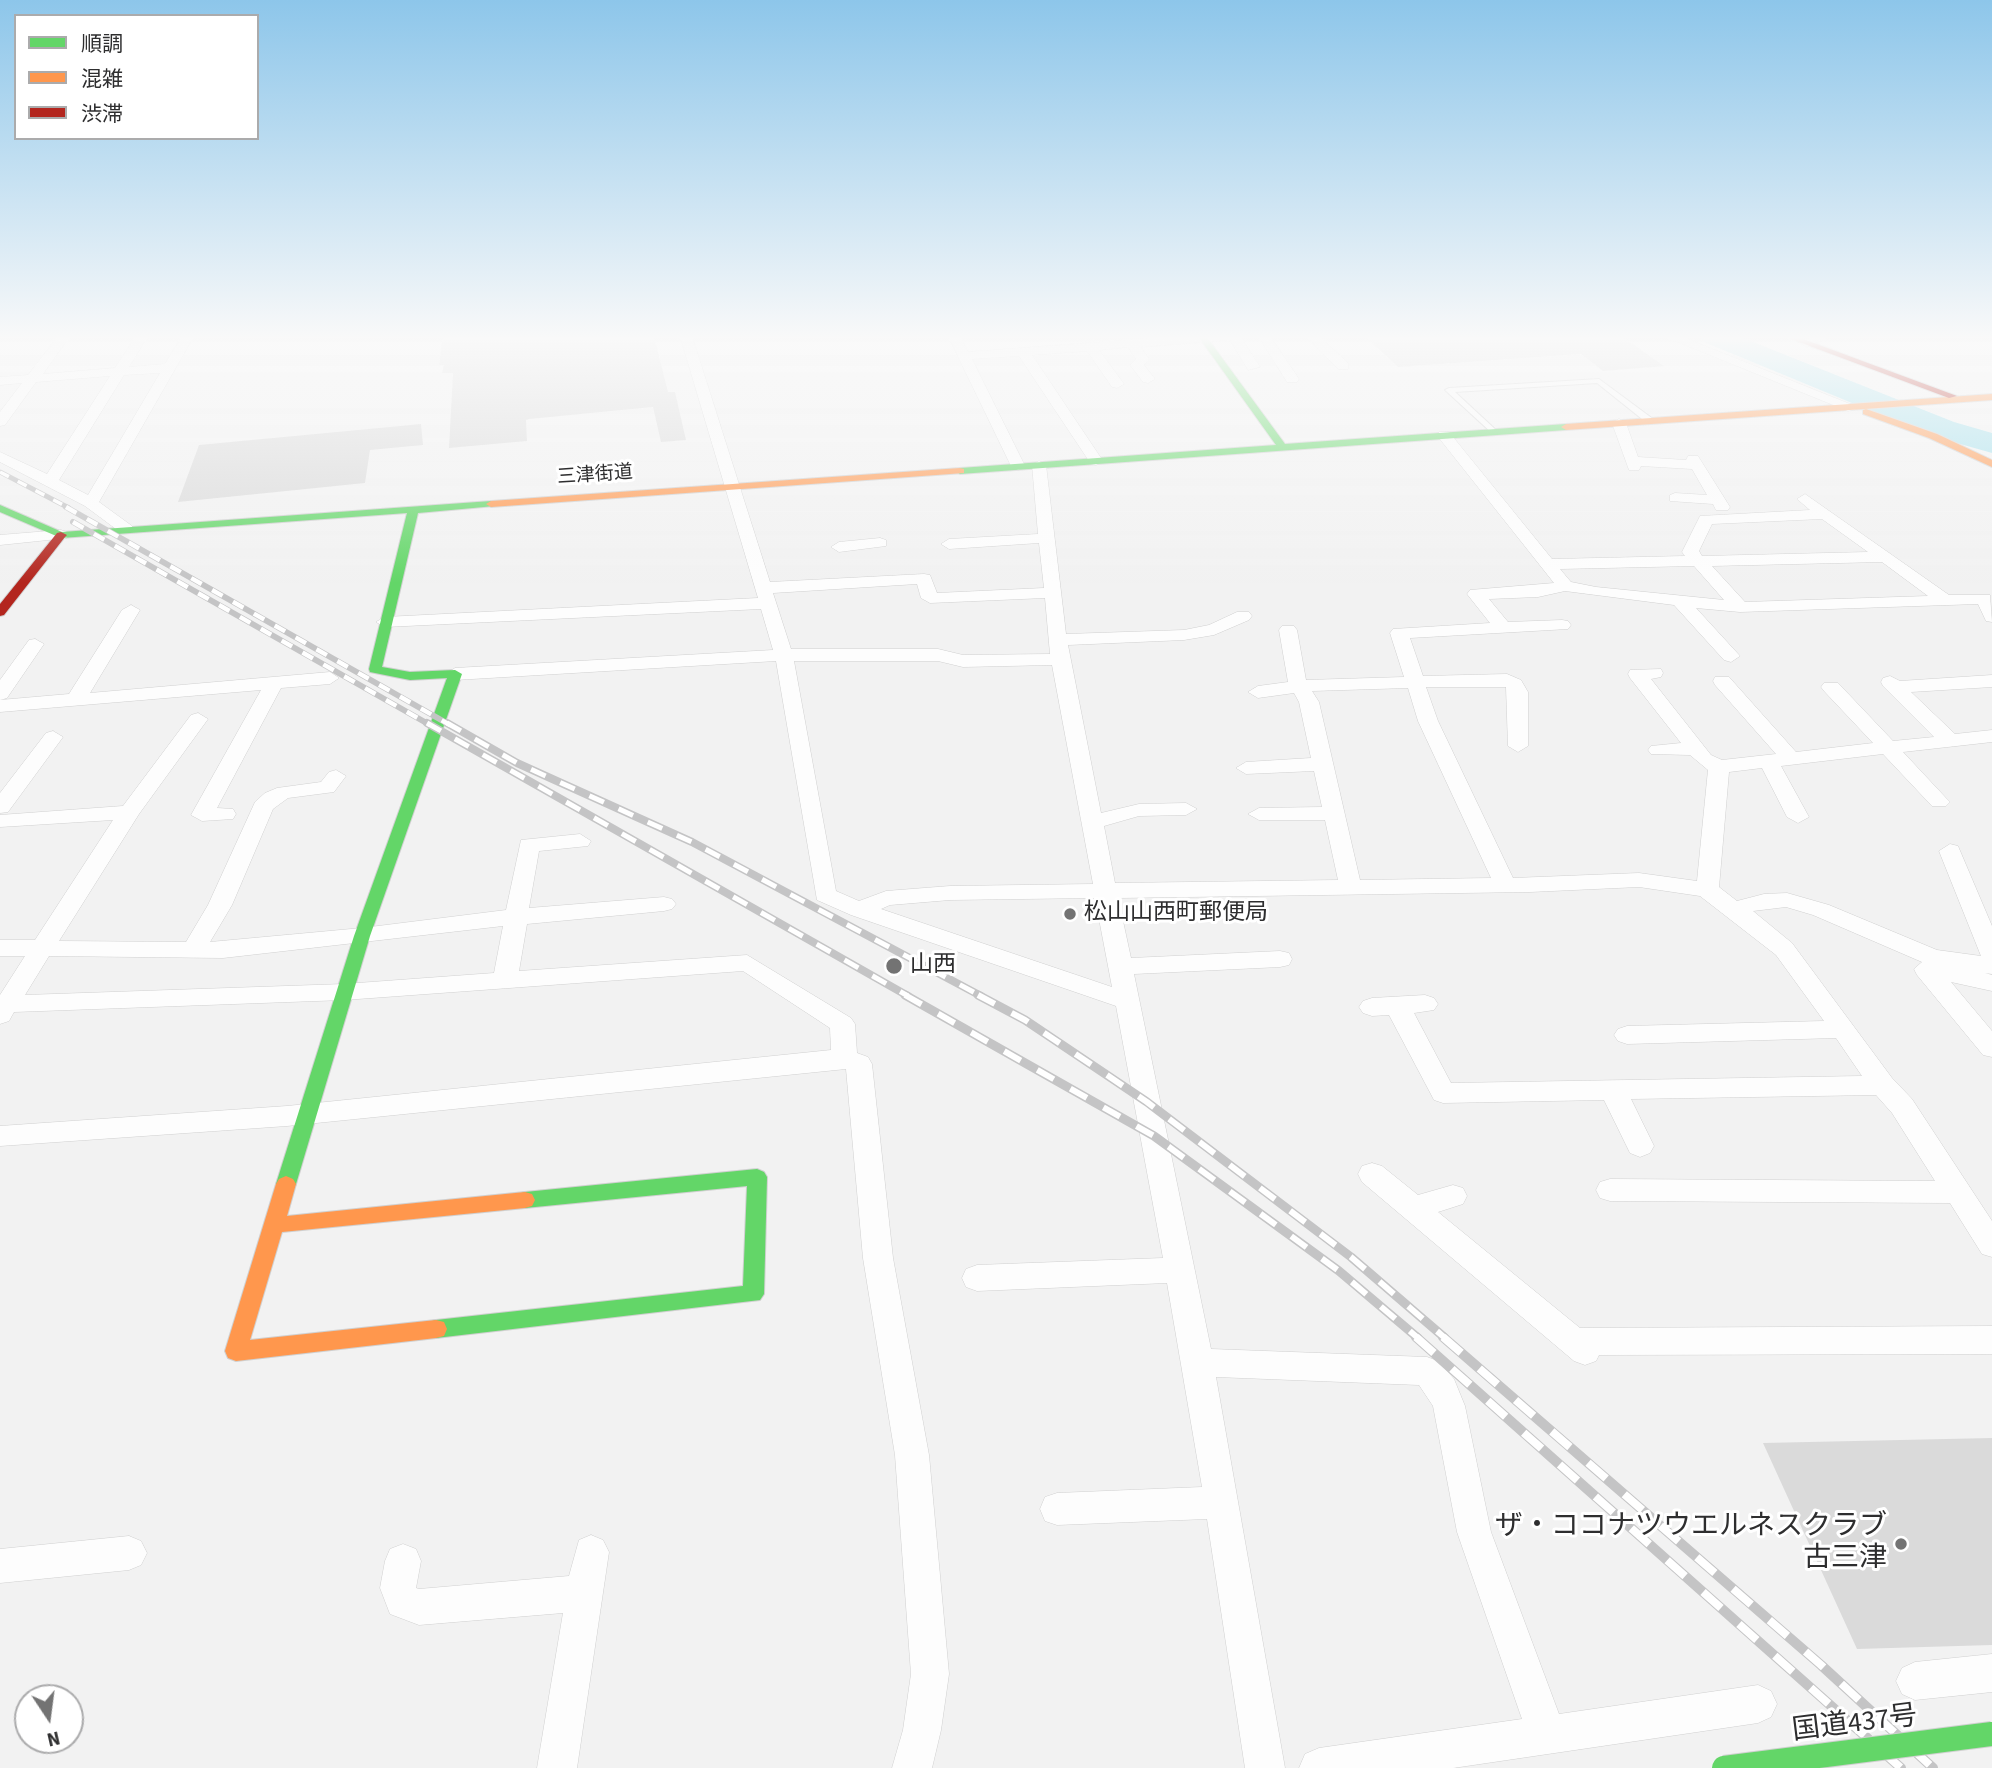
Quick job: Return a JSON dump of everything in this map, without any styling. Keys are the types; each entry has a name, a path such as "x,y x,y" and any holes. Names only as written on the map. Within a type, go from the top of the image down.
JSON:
{"main road":[{"path":"1262,419 1282,447"},
{"name":"三津街道","path":"0,508 61,535 1689,419"},
{"path":"1883,419 1933,436 1992,464"},
{"path":"274,1225 757,1177 753,1294 236,1351 344,992 362,936 455,674 410,676 375,669 413,510"},
{"path":"2,606 61,535"},
{"name":"国道437号","path":"1724,1768 1992,1734"}],"street":[{"path":"50,482 90,419"},
{"path":"90,503 139,419"},
{"path":"712,419 784,655 825,895 1127,1001"},
{"path":"994,419 1017,466"},
{"path":"1068,419 1096,461"},
{"path":"1619,424 1633,464 1695,462 1720,503 1675,498"},
{"path":"1444,435 1565,586"},
{"path":"0,456 90,503 126,529"},
{"path":"1039,465 1060,660 1198,1362 1265,1768"},
{"path":"1805,499 1945,600"},
{"path":"1740,607 1690,552 1706,519 1825,514"},
{"path":"0,540 61,535"},
{"path":"949,544 1047,538"},
{"path":"385,622 766,595 861,564 880,544"},
{"path":"839,547 861,564 924,579 930,598 1052,593"},
{"path":"1546,564 1882,557"},
{"path":"1503,628 1476,594 1538,592 1565,586 1621,595 1740,607 1984,599 1992,617"},
{"path":"1621,595 1638,617"},
{"path":"1680,601 1731,656"},
{"path":"76,699 131,610"},
{"path":"1057,640 1184,635 1214,630 1243,616"},
{"path":"1505,885 1428,722 1399,633 1562,625"},
{"path":"1288,630 1300,687 1309,702 1350,885"},
{"path":"0,694 34,644"},
{"path":"455,674 784,655 938,655 962,661 1060,660"},
{"path":"1654,673 1637,674 1704,759 1719,766 1886,746 1949,740 1989,740"},
{"path":"0,706 330,678"},
{"path":"1258,692 1300,687 1507,680 1514,684 1518,692 1518,746"},
{"path":"1722,681 1790,758"},
{"path":"1949,740 1891,682 1992,681"},
{"path":"225,814 202,815 274,683"},
{"path":"1832,687 1939,802"},
{"path":"4,1009 129,813 198,719"},
{"path":"246,735 269,734"},
{"path":"0,807 53,737"},
{"path":"1658,750 1696,748"},
{"path":"1768,760 1798,817"},
{"path":"1246,768 1323,764"},
{"path":"1707,890 1719,766"},
{"path":"193,950 220,905 262,807 272,797 284,792 327,788 336,776"},
{"path":"1092,822 1139,810 1186,809"},
{"path":"0,821 129,813"},
{"path":"1259,814 1334,813"},
{"path":"505,981 528,845 580,841"},
{"path":"1950,851 1992,955"},
{"path":"859,909 886,898 917,894 1350,885 1505,885 1639,880 1707,890 1784,949 1883,1085 1902,1106 1955,1192 1992,1245"},
{"path":"1734,909 1764,901 1787,900 1821,910 1933,957 1992,966"},
{"path":"0,948 223,950 362,936 447,923 664,904"},
{"path":"1858,940 1926,968 1992,983"},
{"path":"1121,967 1280,958"},
{"path":"4,1009 344,992 747,963 842,1024 845,1058"},
{"path":"1926,968 1992,1048"},
{"path":"1425,1004 1384,1006 1443,1093 1883,1085"},
{"path":"1627,1035 1844,1029"},
{"path":"0,1136 307,1114 845,1058 859,1064 878,1258 912,1455 930,1674 922,1730 912,1768"},
{"path":"1613,1090 1640,1146"},
{"path":"1372,1174 1582,1348 1992,1340"},
{"path":"1609,1190 1955,1192"},
{"path":"1414,1208 1453,1196"},
{"path":"977,1278 1180,1270"},
{"path":"1198,1362 1427,1371 1443,1389 1449,1406 1474,1531 1547,1734"},
{"path":"1057,1509 1221,1502"},
{"path":"557,1768 591,1552"},
{"path":"0,1566 129,1553"},
{"path":"403,1561 398,1588 403,1601 419,1607 584,1592"},
{"path":"1915,1681 1992,1673"},
{"path":"1319,1768 1758,1703"}],"lane":[{"path":"1479,419 1493,432"},
{"path":"1647,419 1650,421"}],"water":[{"path":"1903,419 1934,419 1992,439 1992,449"}],"building":[{"path":"451,419 534,419 526,420 527,441 449,448"},
{"path":"656,419 681,419 686,440 661,442"},
{"path":"421,424 423,445 370,450 365,483 178,502 199,445"},
{"name":"ザ・ココナツウエルネスクラブ 古三津","path":"1992,1438 1992,1645 1857,1649 1763,1443"}],"waterway":[{"path":"1917,419 1992,443"}],"railway":[{"path":"0,472 69,508"},
{"path":"66,507 450,725"},
{"path":"73,522 430,725"},
{"path":"427,723 908,996"},
{"path":"447,723 517,763 692,842 981,996"},
{"path":"905,995 1154,1136 1339,1271 1418,1338"},
{"path":"978,995 1025,1020 1147,1102 1351,1257 1445,1338"},
{"path":"1416,1337 1901,1768"},
{"path":"1443,1337 1821,1665 1933,1768"}],"traffic: fast":[{"path":"1261,419 1282,447"},
{"path":"960,471 1566,427"},
{"path":"0,508 61,535 491,504"},
{"path":"286,1184 362,936 455,674 410,676 375,669 413,510"},
{"path":"436,1329 753,1294 757,1177 525,1200"},
{"path":"1724,1768 1992,1734"}],"traffic: slow":[{"path":"1566,427 1687,419"},
{"path":"1884,419 1933,436 1992,464"},
{"path":"491,504 960,471"},
{"path":"286,1184 236,1351 436,1329"},
{"path":"274,1225 525,1200"}],"traffic: jam":[{"path":"0,612 61,535"}],"place":[{"name":"松山山西町郵便局","path":"1070,914"},
{"name":"山西","path":"894,966"},
{"name":"ザ・ココナツウエルネスクラブ 古三津","path":"1901,1544"}]}
